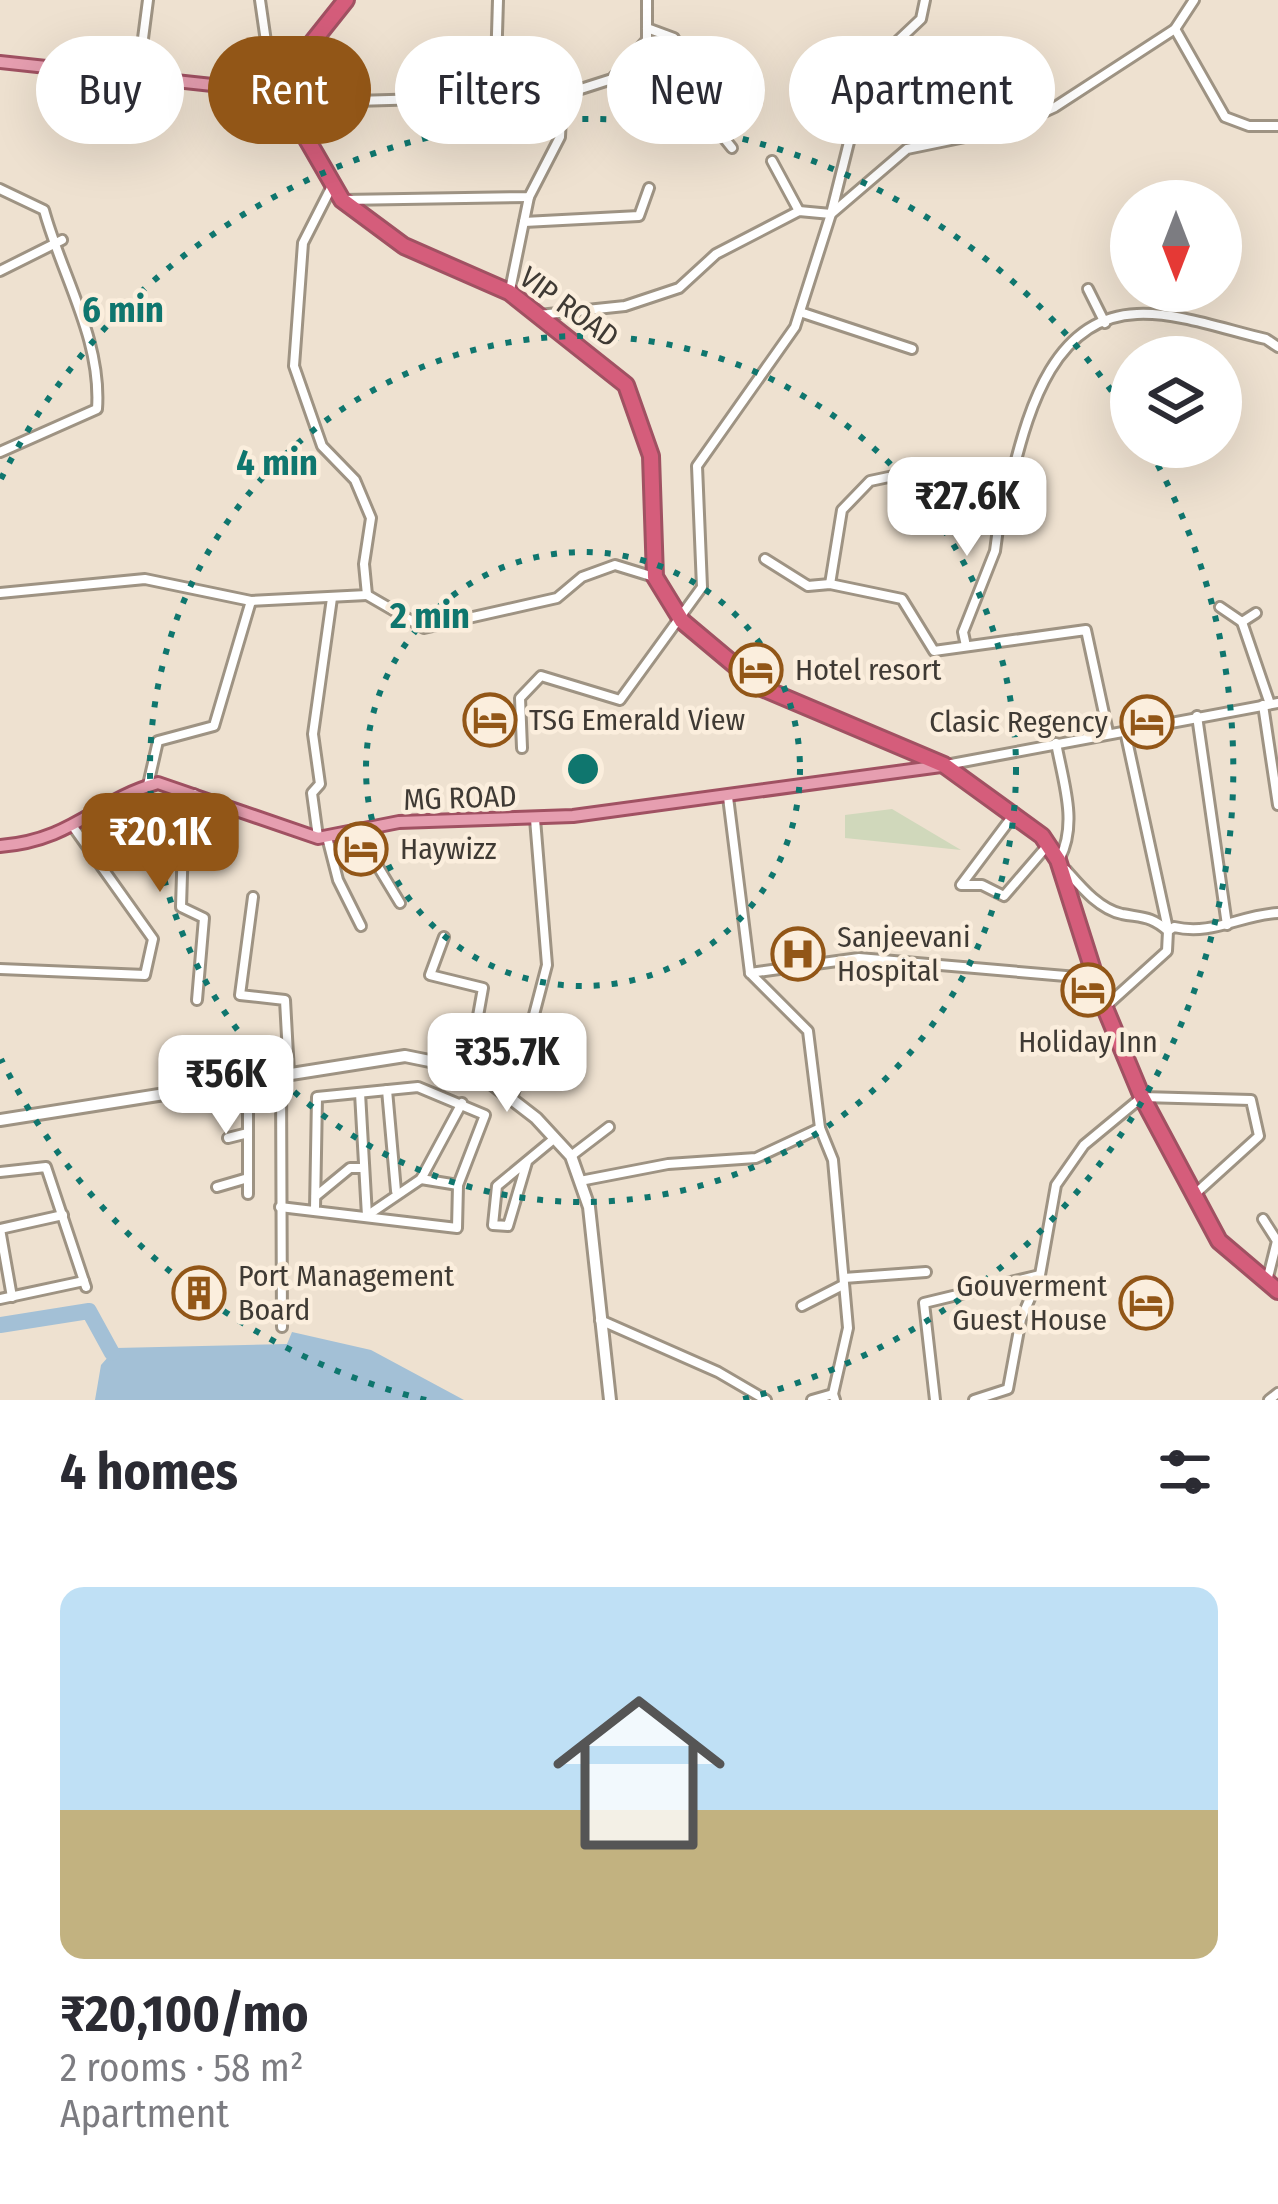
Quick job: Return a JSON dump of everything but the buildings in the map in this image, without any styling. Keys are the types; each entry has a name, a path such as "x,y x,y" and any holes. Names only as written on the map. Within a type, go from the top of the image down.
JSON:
{"highway":[{"path":"317,36 346,0"},
{"name":"VIP ROAD","path":"308,144 342,200 404,247 509,292 615,375 633,400 651,456 655,578"},
{"path":"655,578 682,621 762,688 944,765 1015,813 1048,845 1058,860 1106,1008 1142,1097 1219,1241 1272,1287"}],"main road":[{"path":"0,62 36,66"},
{"name":"MG ROAD","path":"323,838 417,821 536,819 728,797 944,765"},
{"path":"0,846 74,828 148,785 194,792 323,838"},
{"path":"0,1120 405,1056 462,1066 512,1099 571,1156 589,1208 610,1400"}],"street":[{"path":"143,36 148,0"},
{"path":"260,0 265,36"},
{"path":"497,36 498,0"},
{"path":"583,88 612,79 647,40 647,0"},
{"path":"522,748 520,698 541,676 620,700 682,621 702,587 697,466 795,327 831,214 867,70 921,19 925,0"},
{"path":"538,315 625,306 679,288 716,254 800,211 831,214 907,149 1009,128 1071,98 1175,28 1194,0"},
{"path":"647,28 674,38 704,113 732,148"},
{"path":"1175,28 1225,117 1249,126 1278,126"},
{"path":"509,292 530,197 556,144"},
{"path":"772,161 800,211"},
{"path":"332,186 303,244 294,366 322,446 355,480 371,518 364,564 367,596"},
{"path":"524,222 639,216 649,188"},
{"path":"0,189 44,210 93,352 97,410 0,452"},
{"path":"342,200 530,197"},
{"path":"0,272 57,242"},
{"path":"1088,289 1105,323"},
{"path":"800,312 912,349"},
{"path":"967,646 963,632 995,551 1001,506 1029,410 1052,363 1089,328 1135,314 1266,339 1278,347"},
{"path":"830,584 842,510 870,482 931,468 1013,472"},
{"path":"765,559 808,586 830,584 902,599 934,651 1085,630 1108,732"},
{"path":"0,592 145,579 250,601 367,596 424,628 557,598 582,577 615,565 655,578"},
{"path":"332,598 313,734 320,784 312,794 338,880 361,926"},
{"path":"148,785 158,741 214,726 250,601"},
{"path":"1220,607 1242,622 1270,704 1278,805"},
{"path":"1242,622 1256,613"},
{"path":"944,765 1270,704"},
{"path":"1197,716 1227,926"},
{"path":"751,973 859,958 1087,973 1106,1008 1167,951 1168,931 1125,730"},
{"path":"1057,743 1069,812 1069,841 1058,860 1085,892 1117,914 1151,916 1168,931 1198,933 1255,914 1278,913"},
{"path":"194,792 183,842 182,907 203,918 197,1000"},
{"path":"728,797 751,973 808,1031 820,1128 833,1160 848,1328 834,1397 812,1400"},
{"path":"1015,813 961,885 982,885 1004,896 1048,845"},
{"path":"512,1099 548,965 536,819"},
{"path":"0,969 146,975 153,939 74,828"},
{"path":"372,829 377,865 400,903"},
{"path":"253,897 240,995 285,1000 280,1207 283,1327"},
{"path":"445,937 430,975 483,988 473,1044 462,1066"},
{"path":"248,1080 248,1194"},
{"path":"280,1207 458,1228 458,1185 485,1115 418,1088 317,1097 315,1209"},
{"path":"387,1090 396,1191"},
{"path":"360,1093 367,1216"},
{"path":"974,1400 1007,1395 1021,1319 1040,1275 1057,1185 1084,1144 1142,1097 1251,1100 1259,1136 1194,1195"},
{"path":"421,1179 462,1103"},
{"path":"571,1156 609,1127"},
{"path":"580,1181 668,1164 756,1158 820,1128"},
{"path":"229,1138 248,1133"},
{"path":"526,1162 508,1226 493,1226 496,1186 555,1138"},
{"path":"0,1172 46,1167 85,1284 0,1299"},
{"path":"316,1196 350,1168 364,1168"},
{"path":"217,1187 248,1178"},
{"path":"367,1216 396,1191 421,1179 458,1185"},
{"path":"12,1297 0,1229 63,1215"},
{"path":"1263,1219 1277,1240 1272,1287"},
{"path":"802,1306 844,1281 926,1272"},
{"path":"935,1400 924,1303 1040,1275"},
{"path":"599,1319 718,1372 766,1400"},
{"path":"1269,1400 1278,1393"}],"green space":[{"path":"892,809 961,850 845,838 845,815"}],"water":[{"path":"292,1332 371,1350 464,1400 95,1400 101,1365 116,1348 287,1344"}],"waterway":[{"path":"0,1325 89,1311 112,1353"}],"place":[{"name":"Hotel resort","path":"756,670"},
{"name":"TSG Emerald View","path":"490,720"},
{"name":"Clasic Regency","path":"1147,722"},
{"name":"Haywizz","path":"361,849"},
{"name":"Sanjeevani Hospital","path":"798,954"},
{"name":"Holiday Inn","path":"1088,990"},
{"name":"Port Management Board","path":"199,1293"},
{"name":"Gouverment Guest House","path":"1146,1303"}]}
